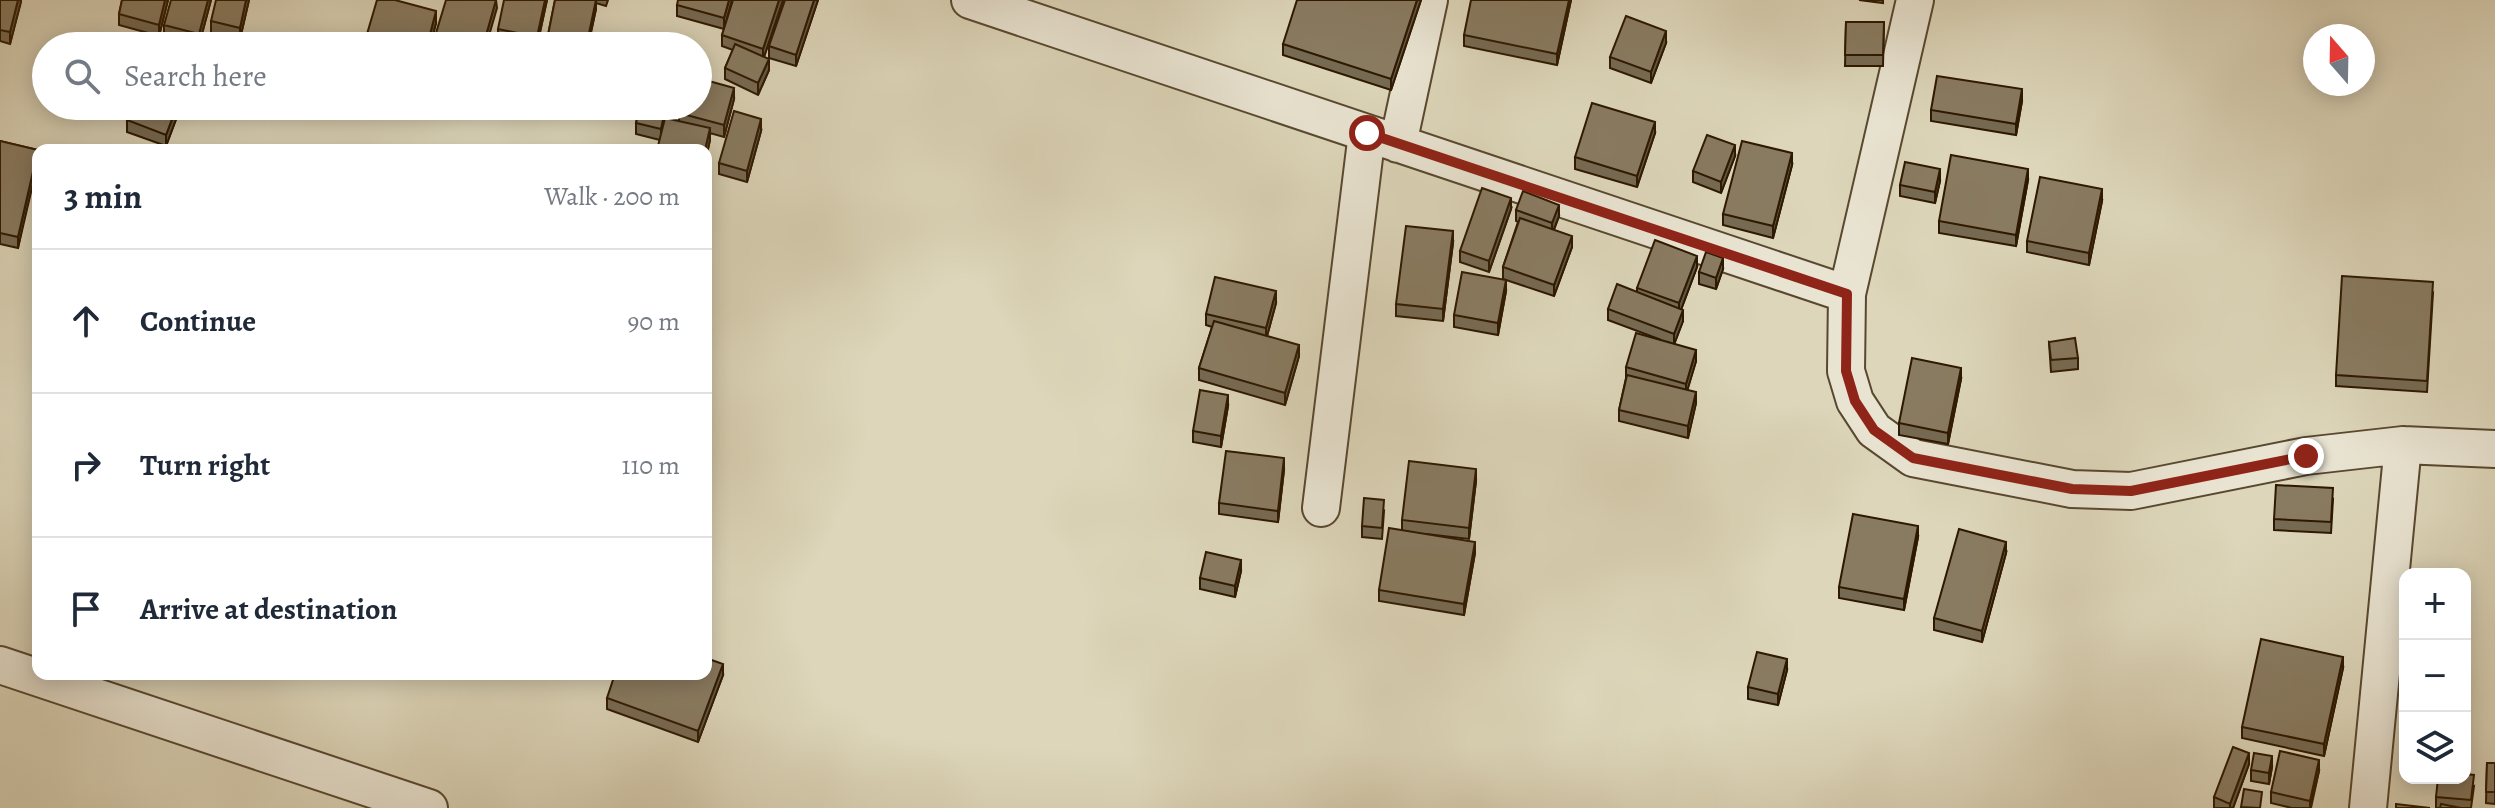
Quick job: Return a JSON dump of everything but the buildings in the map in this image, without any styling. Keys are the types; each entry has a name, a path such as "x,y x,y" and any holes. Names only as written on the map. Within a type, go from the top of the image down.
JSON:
{"street":[{"path":"970,0 1847,294"},
{"path":"1321,508 1382,138 1429,0"},
{"path":"1915,0 1847,294 1846,371 1855,401 1874,430 1913,458 2072,489 2131,491 2306,456 2403,445 2495,449"},
{"path":"2368,808 2403,445"},
{"path":"0,665 32,676"},
{"path":"45,680 429,808"}],"route":[{"path":"1367,133 1847,294 1846,371 1855,401 1874,430 1913,458 2072,489 2131,491 2306,456"}]}
